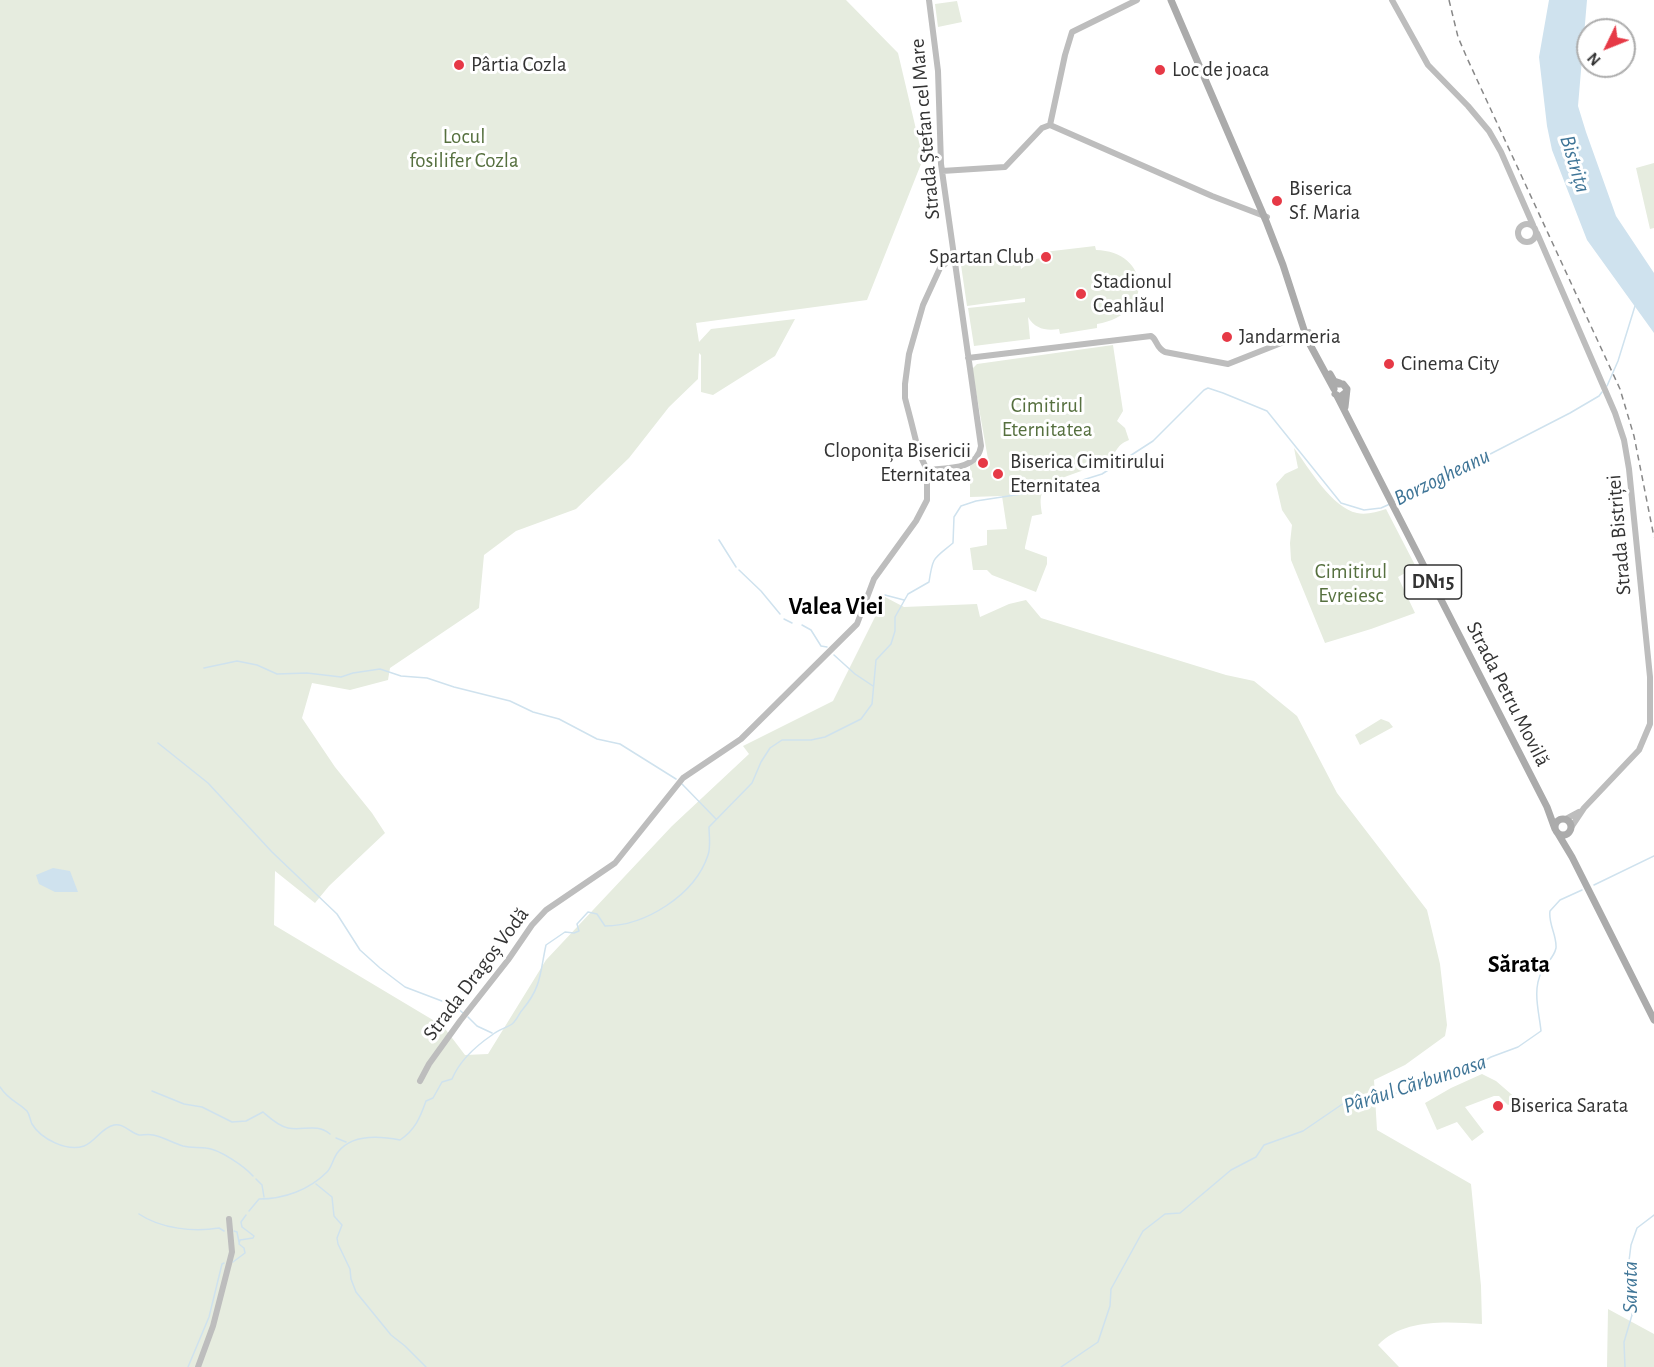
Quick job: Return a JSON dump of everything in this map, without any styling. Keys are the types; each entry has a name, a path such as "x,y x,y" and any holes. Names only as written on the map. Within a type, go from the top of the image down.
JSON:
{"main road":[{"name":"DN15","path":"1173,0 1266,217 1307,333 1345,410"},
{"name":"DN15","path":"1307,333 1332,378 1346,387 1346,393"},
{"path":"1341,384 1336,385 1335,392 1342,396 1346,393"},
{"path":"1345,410 1346,393"},
{"name":"Strada Petru Movilă","path":"1345,410 1547,807 1556,831 1572,857 1654,1020"},
{"name":"Strada Petru Movilă","path":"1547,807 1563,819"},
{"name":"DN15","path":"1563,819 1571,829"},
{"path":"1563,819 1555,824 1556,831 1564,835 1571,829"},
{"name":"Strada Petru Movilă","path":"1571,829 1572,857"}],"street":[{"name":"Strada Ștefan cel Mare","path":"927,470 968,465 976,457 981,446 942,171 938,71 929,0"},
{"path":"1050,125 1065,55 1074,31 1137,0"},
{"path":"1392,0 1428,65 1489,131 1501,152 1537,233 1533,240 1528,242"},
{"path":"942,171 1005,167 1042,128 1050,125 1212,196 1266,217"},
{"path":"1524,207 1518,232 1520,238 1544,251"},
{"path":"1521,227 1528,224 1533,225"},
{"name":"Strada Bistriței","path":"1537,233 1608,393 1624,440 1629,469 1650,677 1649,729 1639,750 1584,808 1571,829"},
{"name":"Strada Dragoș Vodă","path":"420,1081 429,1064 460,1021 532,925 546,910 615,863 683,778 741,739 760,718 849,634 862,615 874,579 925,506 928,491 927,470 919,453 905,398 905,384 909,354 923,305 940,268 945,264"},
{"path":"968,358 1151,336 1155,338 1159,349 1165,352 1228,364 1307,333"},
{"name":"Strada Bistriței","path":"1563,819 1584,808"},
{"path":"198,1367 213,1326 232,1252 229,1219"}],"green space":[{"name":"Locul fosilifer Cozla","path":"0,0 846,0 898,53 923,159 867,300 696,323 699,342 711,329 795,319 775,356 713,395 701,392 701,355 699,353 698,379 669,407 629,458 576,509 516,531 484,555 479,608 390,668 388,680 350,690 312,683 302,718 335,767 385,833 329,886 315,903 275,871 274,925 443,1026 465,1055 488,1054 546,960 672,826 749,754 743,746 833,701 885,597 904,607 977,604 980,617 1009,604 1026,600 1041,618 1226,675 1254,681 1297,716 1337,793 1427,910 1440,964 1447,1025 1445,1036 1405,1065 1374,1080 1377,1130 1471,1184 1481,1286 1482,1324 1427,1324 1400,1330 1378,1345 1399,1367 0,1367"},
{"path":"957,1 962,22 938,27 935,4"},
{"path":"1654,163 1654,228 1650,229 1636,168"},
{"name":"Stadionul Ceahlăul","path":"1095,246 1096,250 1114,253 1127,261 1135,271 1139,284 1137,296 1130,308 1116,318 1097,324 1097,328 1060,334 1059,329 1050,330 1037,327 1028,317 1030,339 974,346 968,308 1025,302 1025,298 967,306 961,265 1020,257 1021,269 1033,260 1044,257 1044,252"},
{"name":"Cimitirul Eternitatea","path":"1113,345 1123,411 1117,421 1125,428 1129,440 1106,461 1062,478 1047,486 1043,491 1042,514 1032,516 1025,547 1025,549 1047,557 1047,564 1036,592 992,575 987,570 973,570 970,548 987,545 987,530 1007,529 1002,496 970,497 970,466 973,462 988,459 972,369 977,364"},
{"name":"Cimitirul Evreiesc","path":"1294,448 1330,496 1348,510 1364,514 1386,509 1416,567 1398,577 1415,613 1325,643 1291,560 1292,525 1282,510 1276,484 1285,474 1298,468"},
{"path":"1381,719 1389,722 1393,727 1360,745 1355,735"},
{"path":"1482,1074 1496,1081 1518,1100 1508,1105 1499,1096 1494,1096 1465,1107 1484,1132 1472,1141 1457,1122 1437,1130 1425,1103"},
{"path":"1608,1309 1654,1334 1654,1367 1607,1367"}],"water":[{"name":"Bistrița","path":"1549,0 1587,0 1585,18 1576,18 1576,78 1580,78 1578,106 1616,216 1654,273 1654,333 1587,240 1552,150 1539,57"},
{"path":"53,868 70,871 78,892 55,892 39,884 36,875"}],"waterway":[{"name":"Borzogheanu","path":"1607,386 1618,361 1635,306"},
{"path":"249,1211 259,1199 287,1195 312,1184 327,1172 338,1152 351,1142 375,1137 400,1140 410,1132 422,1113 426,1101 433,1098 442,1082 452,1079 464,1061 480,1044 515,1021 537,986 546,945 565,932 579,931 577,924 588,912 597,914 605,926 620,925 636,921 667,906 692,883 701,870 709,852 709,827 752,783 770,748 782,740 811,740 825,737 861,719 872,704 876,660 891,644 895,631 895,617 908,594 929,582 935,558 953,543 954,517 961,506 976,501 1054,489 1102,474 1153,441 1208,388 1267,411 1341,503 1364,510 1381,508 1390,504"},
{"name":"Borzogheanu","path":"1395,501 1570,413 1602,392"},
{"path":"719,540 736,567"},
{"path":"739,570 780,614"},
{"path":"885,595 904,600"},
{"path":"784,619 792,623"},
{"path":"802,625 811,630 821,646 827,647"},
{"path":"834,655 855,674 873,686"},
{"path":"204,668 237,661 257,665 277,674 307,673 341,677 380,669 401,676 427,678 510,701 533,712 559,719 597,739 620,744 676,779"},
{"path":"158,743 208,783 272,852 337,914 360,950 380,968 405,987 455,1006 463,1013"},
{"path":"682,784 716,819"},
{"path":"1594,885 1654,856"},
{"name":"Pârâul Cărbunoasa","path":"1061,1367 1098,1342 1110,1306 1111,1289 1143,1231 1165,1214 1180,1213 1231,1170 1256,1157 1264,1145 1303,1131 1344,1103 1396,1093 1469,1069 1491,1057 1518,1047 1541,1031 1537,986 1542,971 1554,955 1556,948 1550,911 1560,900 1582,890"},
{"path":"468,1017 477,1026 492,1033"},
{"path":"0,1087 27,1111 32,1124 42,1135 62,1146 84,1146 106,1129 118,1125 139,1135 153,1135 183,1146 218,1151 238,1163 253,1176"},
{"path":"152,1091 184,1104 202,1107 232,1122 246,1121 263,1112 284,1127 315,1128 330,1134"},
{"path":"336,1138 346,1142"},
{"path":"256,1179 262,1185 264,1197"},
{"path":"316,1184 332,1197 334,1216 342,1225 337,1238 338,1244 350,1269 356,1292 391,1335 426,1367"},
{"path":"139,1214 167,1226 199,1230 219,1228 224,1231"},
{"path":"233,1262 245,1253 244,1248 239,1244 240,1240 254,1236 242,1227 241,1222 246,1215"},
{"name":"Sarata","path":"1625,1367 1624,1342 1632,1315 1626,1285 1631,1245 1637,1228 1654,1215"},
{"path":"234,1231 237,1232 239,1242"},
{"path":"188,1367 209,1317 224,1263"}],"railway":[{"path":"1449,0 1458,37 1467,58 1620,389 1634,436 1654,537"}],"place":[{"name":"Pârtia Cozla","path":"459,65"},
{"name":"Loc de joaca","path":"1160,70"},
{"name":"Biserica Sf. Maria","path":"1277,201"},
{"name":"Spartan Club","path":"1046,257"},
{"name":"Stadionul Ceahlăul","path":"1081,294"},
{"name":"Jandarmeria","path":"1227,337"},
{"name":"Cinema City","path":"1389,364"},
{"name":"Cloponița Bisericii Eternitatea","path":"983,463"},
{"name":"Biserica Cimitirului Eternitatea","path":"998,474"},
{"name":"Biserica Sarata","path":"1498,1106"}],"district":[{"name":"Valea Viei","path":"836,607"},
{"name":"Sărata","path":"1519,965"}]}
